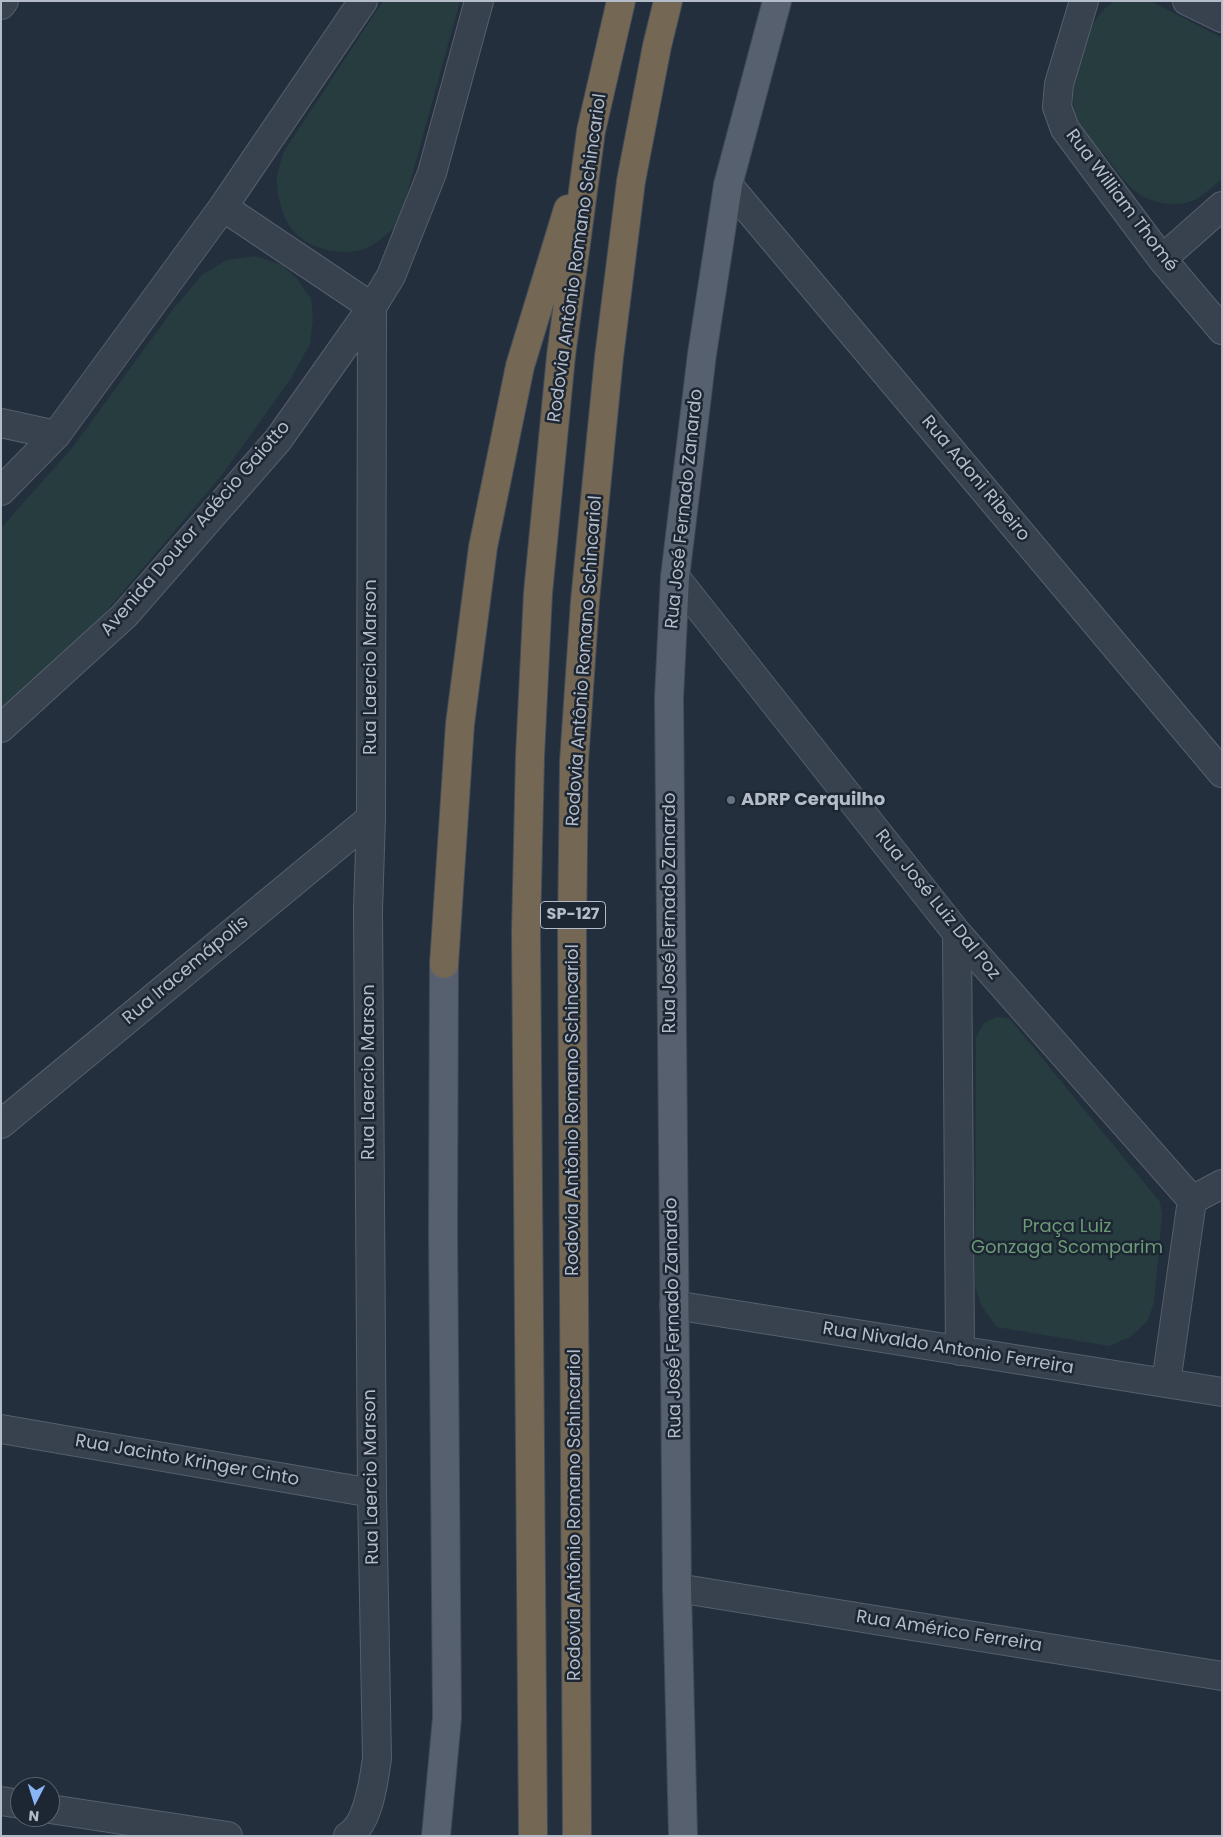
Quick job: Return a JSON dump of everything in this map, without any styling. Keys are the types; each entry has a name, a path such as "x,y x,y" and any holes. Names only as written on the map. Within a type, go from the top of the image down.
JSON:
{"highway":[{"name":"Rodovia Antônio Romano Schincariol","path":"533,1836 526,942 530,756 538,593 561,356 591,131 621,1"},
{"name":"Rodovia Antônio Romano Schincariol","path":"577,1836 572,953 574,762 585,601 608,357 631,181 657,46 668,1"},
{"path":"444,964 460,724 483,547 520,366 591,131"}],"main road":[{"name":"Rua José Fernado Zanardo","path":"683,1836 677,1588 668,698 675,577 702,354 728,185 777,1"},
{"path":"436,1836 447,1718 443,1232 444,964"}],"street":[{"path":"1,5 4,1"},
{"path":"1,491 56,435 223,207 363,1"},
{"name":"Avenida Doutor Adécio Gaiotto","path":"1,728 124,616 278,440 372,307 391,276 432,173 479,1"},
{"name":"Rua William Thomé","path":"1084,1 1059,84 1057,107 1065,128 1162,259 1222,330"},
{"path":"1187,1 1222,18"},
{"name":"Rua Adoni Ribeiro","path":"728,185 1222,773"},
{"path":"1162,259 1222,206"},
{"path":"223,207 372,307"},
{"name":"Rua Laercio Marson","path":"351,1834 371,1797 377,1758 372,1493 368,910 371,818 372,307"},
{"path":"1,423 56,435"},
{"name":"Rua José Luiz Dal Poz","path":"675,577 957,933 1192,1200"},
{"name":"Rua Iracemápolis","path":"1,1124 371,818"},
{"path":"957,933 960,1350"},
{"path":"1166,1383 1192,1200 1222,1184"},
{"name":"Rua Nivaldo Antonio Ferreira","path":"674,1305 1222,1392"},
{"name":"Rua Jacinto Kringer Cinto","path":"1,1429 372,1493"},
{"name":"Rua Américo Ferreira","path":"677,1588 1222,1676"},
{"path":"60,1810 228,1836"}],"green space":[{"path":"383,1 460,1 399,223 382,239 361,250 342,252 323,249 297,235 285,218 279,201 278,172 283,153"},
{"path":"1117,1 1153,2 1222,38 1222,179 1201,196 1191,201 1174,204 1156,202 1140,195 1127,183 1078,122 1074,103 1074,87 1082,51 1088,34 1097,19 1106,7"},
{"path":"255,256 282,265 298,280 311,299 313,319 310,344 291,378 222,475 104,614 1,709 1,528 73,447 174,308 203,274 227,260"},
{"name":"Praça Luiz Gonzaga Scomparim","path":"997,1017 1010,1019 1160,1202 1162,1214 1154,1303 1147,1322 1130,1337 1109,1346 997,1327 982,1307 975,1286 976,1037 984,1023"}],"place":[{"name":"ADRP Cerquilho","path":"731,800"}]}
